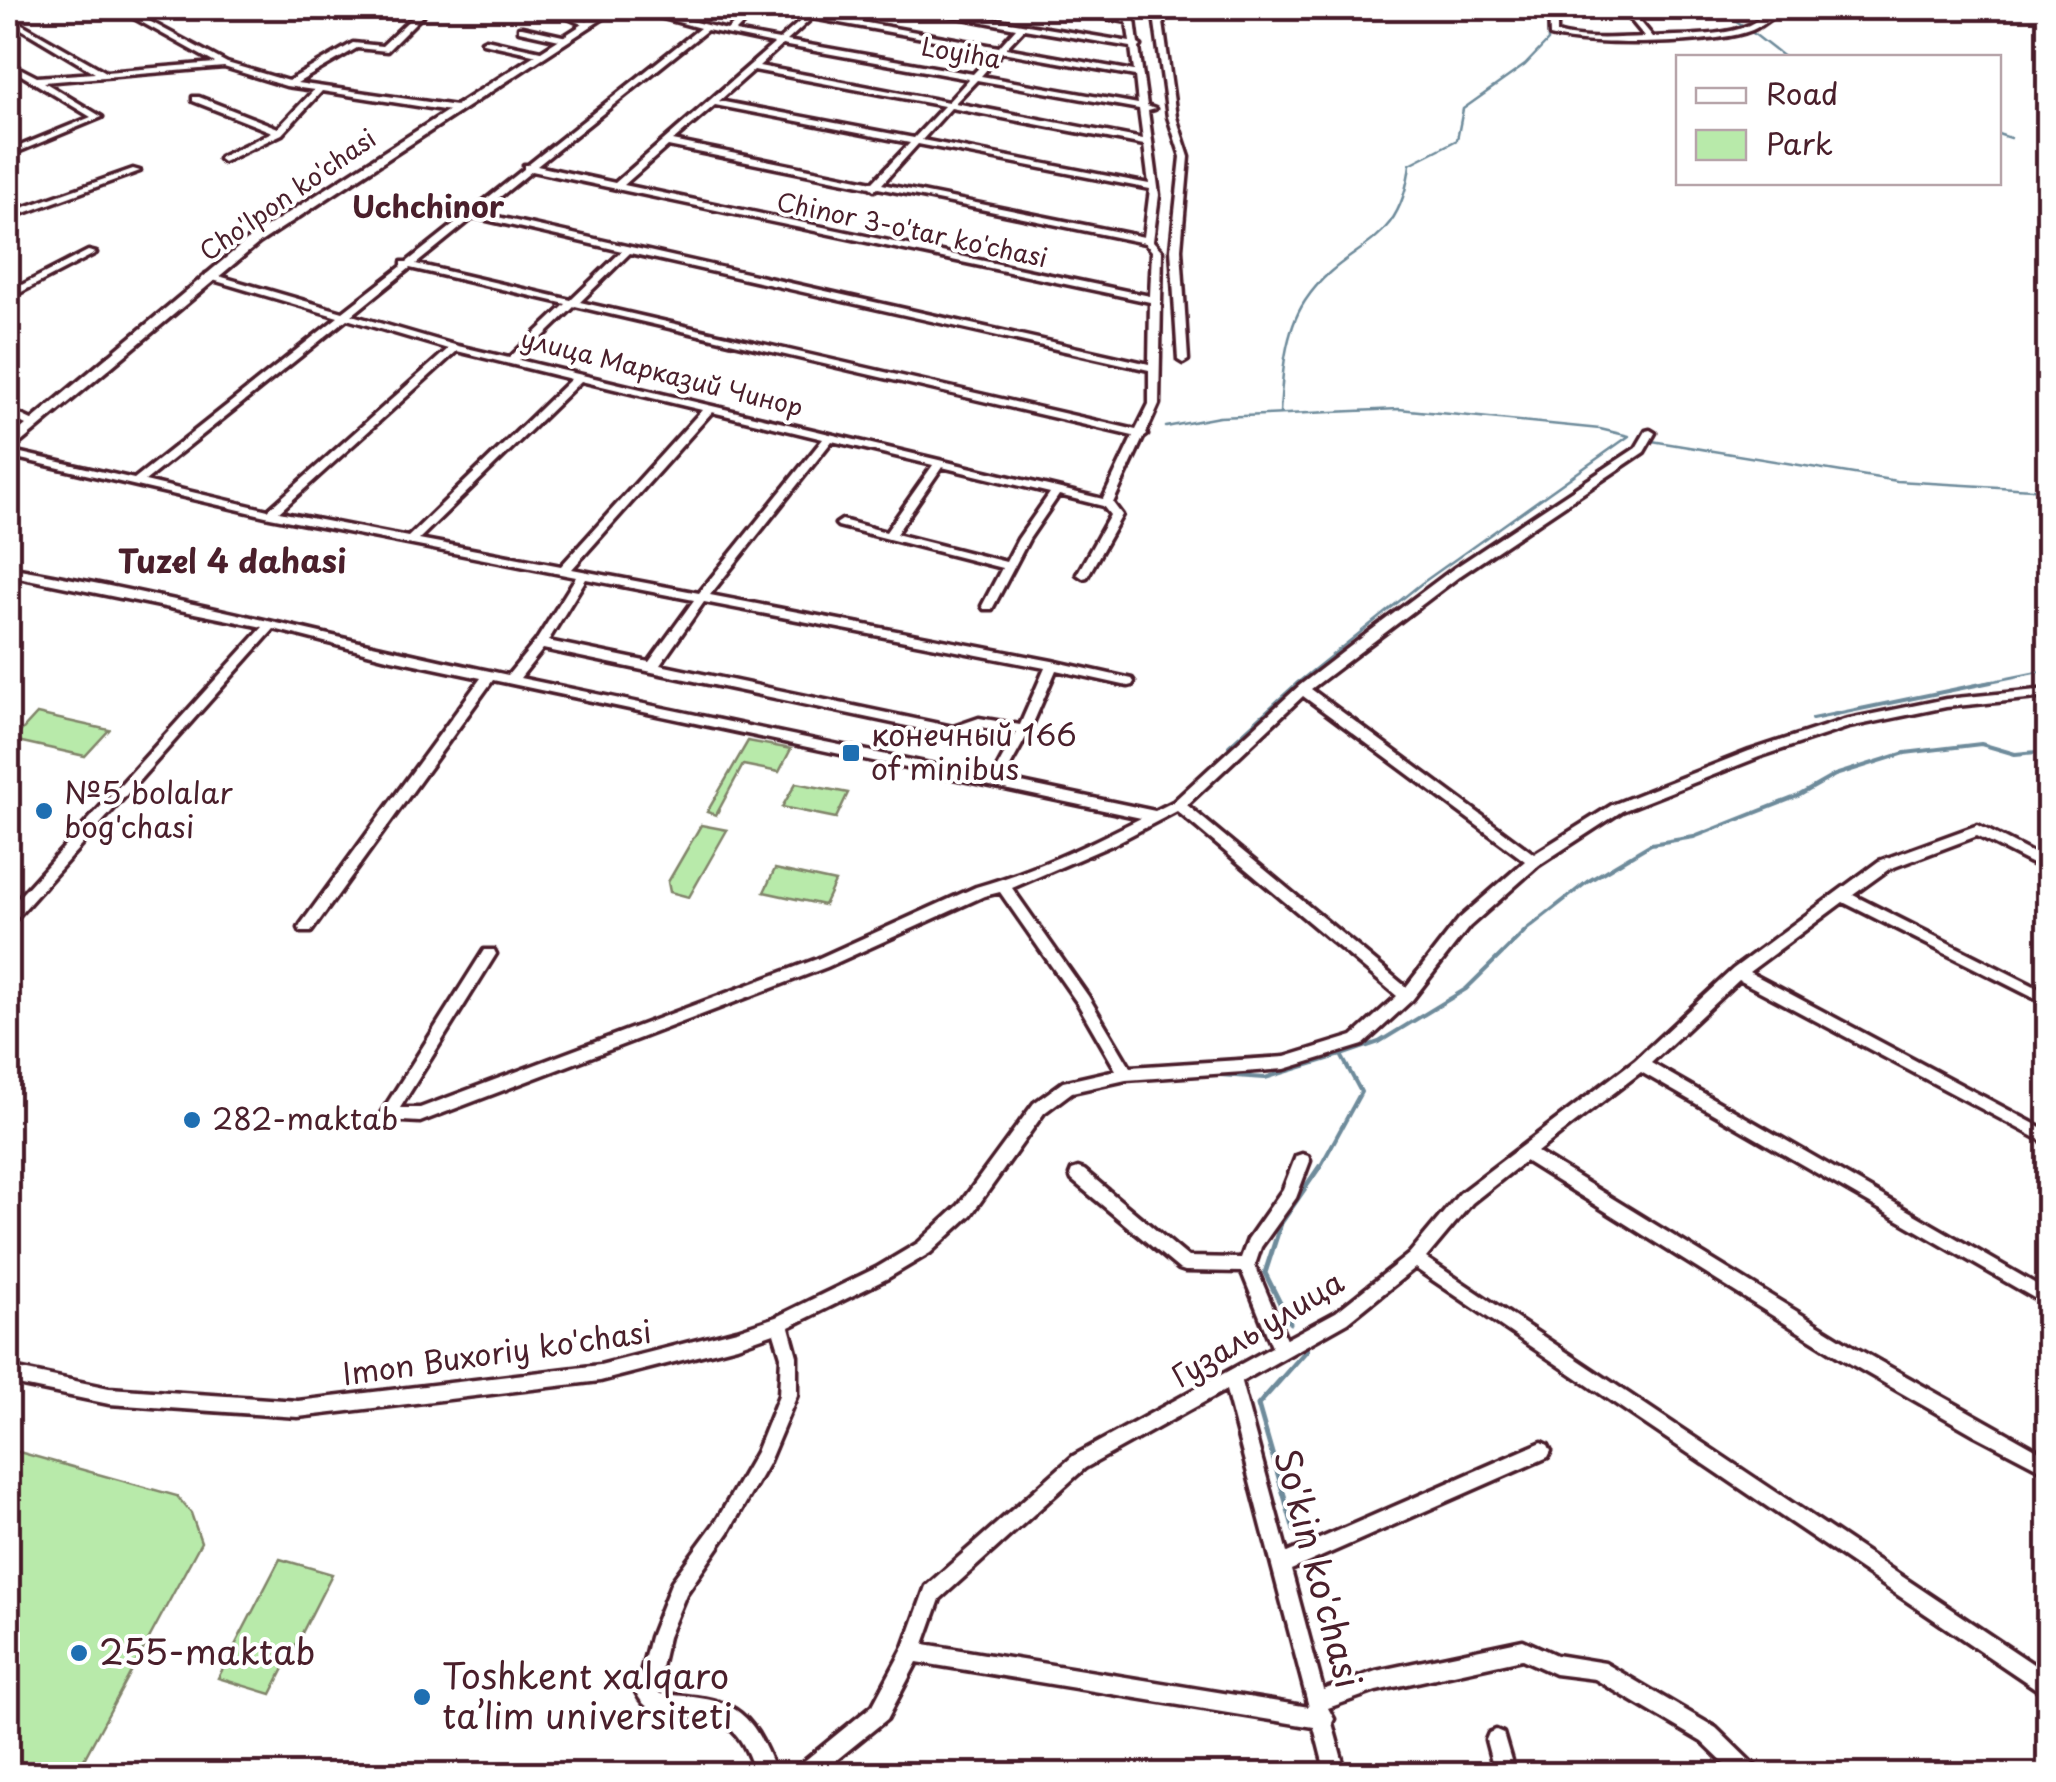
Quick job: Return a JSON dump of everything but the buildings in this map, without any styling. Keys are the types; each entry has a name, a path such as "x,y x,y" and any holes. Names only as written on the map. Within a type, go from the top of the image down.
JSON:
{"main road":[{"name":"Cho'lpon ko'chasi","path":"8,450 32,424 209,276 293,214 614,8"}],"street":[{"path":"120,8 224,65 319,90 456,109"},
{"path":"289,84 356,44 384,49 426,8"},
{"path":"550,8 589,24"},
{"name":"Loyiha","path":"631,8 729,32 1147,108"},
{"path":"729,32 755,8"},
{"path":"767,8 1138,74"},
{"path":"616,187 820,8"},
{"path":"915,8 1137,46"},
{"path":"1059,8 1131,20 1147,108 1155,196 1148,241"},
{"path":"1157,8 1172,116 1185,157 1176,249 1184,360"},
{"path":"1553,8 1554,34 1562,39 1650,38 1745,30 1780,8"},
{"path":"1625,8 1650,38"},
{"path":"8,18 105,75"},
{"path":"874,187 1022,26"},
{"path":"136,482 706,27"},
{"path":"522,29 564,39"},
{"path":"486,41 542,54"},
{"path":"8,64 98,117 8,154"},
{"path":"36,80 224,65"},
{"path":"753,67 1148,142"},
{"path":"224,160 279,132 319,90"},
{"path":"196,99 279,132"},
{"path":"714,102 1152,187"},
{"path":"668,143 1148,241 1158,252 1154,404 1107,503 1116,515 1083,574"},
{"name":"Chinor 3-o'tar ko'chasi","path":"527,167 1180,313"},
{"path":"8,216 136,170"},
{"path":"470,213 1152,368"},
{"path":"513,360 627,251"},
{"path":"8,296 91,253"},
{"path":"405,264 1142,435"},
{"name":"улица Марказий Чинор","path":"209,276 455,348 1107,503"},
{"path":"270,514 455,348"},
{"path":"412,539 580,376"},
{"path":"563,571 709,409"},
{"path":"8,412 32,424"},
{"path":"489,954 388,1114 420,1114 822,962 981,890 1003,886 1178,805 1303,689 1457,572 1640,450 1650,433"},
{"path":"652,667 701,598 830,437"},
{"path":"8,450 270,514 1128,682"},
{"path":"890,536 939,464"},
{"path":"988,606 1008,566 1056,492"},
{"path":"842,524 1008,566"},
{"path":"8,572 271,624 490,676 1156,816"},
{"path":"512,679 540,644 583,575"},
{"path":"8,918 271,624"},
{"path":"540,644 954,732 979,722 1024,730"},
{"path":"994,782 1056,666"},
{"path":"306,928 490,676"},
{"path":"1303,689 1534,861"},
{"name":"Imon Buxoriy ko'chasi","path":"8,1375 109,1396 298,1408 600,1372 693,1352 780,1323 882,1273 938,1236 965,1210 1039,1108 1058,1091 1088,1079 1126,1074 1270,1065 1316,1057 1358,1040 1406,996 1464,923 1534,861 1617,808 1817,732 1946,703 2048,693"},
{"path":"1178,805 1406,996"},
{"name":"Гузаль улица","path":"804,1774 880,1712 912,1652 933,1593 1068,1471 1342,1317 1415,1259 1466,1198 1640,1064 1738,973 1846,897 1884,865 1978,830 2048,867"},
{"path":"1003,886 1083,1000 1126,1074"},
{"path":"1846,897 2048,999"},
{"path":"1738,973 2048,1138"},
{"path":"1640,1064 2048,1299"},
{"path":"1527,1154 1752,1297 1942,1409 2048,1465"},
{"path":"1282,1351 1246,1265 1254,1244 1290,1193 1302,1161"},
{"path":"1078,1175 1185,1264 1246,1265"},
{"path":"1415,1259 2048,1685"},
{"path":"766,1774 742,1726 722,1709 655,1703 646,1692 659,1637 679,1588 723,1526 762,1458 788,1395 789,1356 780,1323"},
{"name":"So'kin ko'chasi","path":"1232,1381 1336,1774"},
{"path":"1282,1565 1542,1451"},
{"path":"912,1652 1321,1710 1376,1681 1523,1649 1555,1664 1598,1670 1709,1735 1749,1774"},
{"path":"1496,1740 1505,1774"}],"green space":[{"path":"37,714 109,730 85,756 13,740"},
{"path":"748,741 791,749 779,772 743,765 716,815 707,812"},
{"path":"796,783 848,793 836,818 782,807"},
{"path":"701,825 727,830 689,897 670,892 668,882"},
{"path":"775,869 835,882 824,905 764,892"},
{"name":"255-maktab","path":"8,1449 177,1496 191,1513 201,1542 76,1774 8,1774"},
{"path":"280,1559 332,1574 271,1694 218,1678"}],"waterway":[{"path":"1280,414 1288,341 1305,301 1337,266 1383,231 1404,193 1410,164 1457,140 1463,109 1525,65 1548,41 1547,8"},
{"path":"1716,8 1744,26"},
{"path":"1749,30 1781,55"},
{"path":"2001,135 2010,138"},
{"path":"1166,427 1219,417 1399,409 1600,429 1629,436 1422,583 1296,684"},
{"path":"1652,441 1897,481 2048,490"},
{"path":"1979,684 2048,670"},
{"path":"1229,746 1299,682"},
{"path":"1812,719 1991,682"},
{"path":"1341,1055 1379,1042 1466,989 1527,929 1587,882 1651,844 1694,837 1798,796 1835,775 1905,753 1981,744 2015,754 2048,751"},
{"path":"1205,1074 1265,1078 1341,1055"},
{"path":"1319,1169 1361,1092 1341,1055"},
{"path":"1290,1323 1265,1273 1281,1223 1320,1166"},
{"path":"1294,1530 1258,1405 1307,1350"}],"place":[{"name":"конечный 166 of minibus","path":"851,753"},
{"name":"№5 bolalar bog'chasi","path":"44,811"},
{"name":"282-maktab","path":"192,1120"},
{"name":"255-maktab","path":"79,1653"},
{"name":"Toshkent xalqaro ta’lim universiteti","path":"422,1697"}],"district":[{"name":"Uchchinor","path":"428,208"},
{"name":"Tuzel 4 dahasi","path":"232,562"}]}
